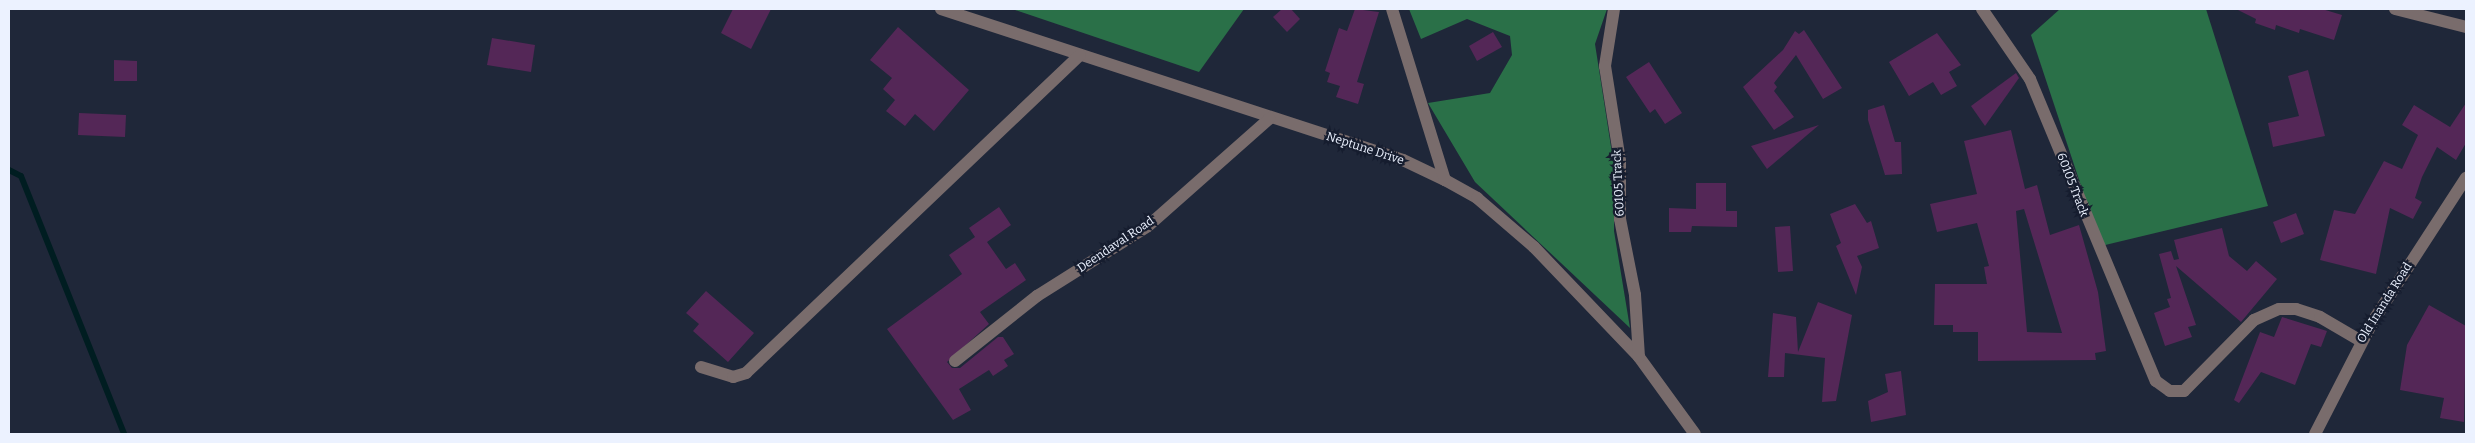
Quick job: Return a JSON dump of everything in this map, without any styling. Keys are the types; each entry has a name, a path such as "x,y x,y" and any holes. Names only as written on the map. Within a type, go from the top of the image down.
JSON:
{"street":[{"name":"Neptune Drive","path":"941,9 1269,119 1403,160 1477,198 1534,247 1639,357 1695,434"},
{"path":"1392,9 1445,180"},
{"name":"60105 Track","path":"1614,9 1604,66 1620,161 1620,218 1635,295 1639,357"},
{"name":"60105 Track","path":"1982,9 2030,79 2149,370 2170,391 2184,391 2254,320 2279,309 2296,309 2320,317 2361,341"},
{"path":"2395,9 2466,28"},
{"path":"701,367 733,377 746,373 955,169 1046,92 1080,55"},
{"name":"Deendaval Road","path":"955,361 1037,296 1148,226 1269,119"},
{"name":"Old Inanda Road","path":"2315,434 2361,341 2466,178"}],"green space":[{"path":"1012,9 1244,9 1199,72"},
{"path":"1409,9 1607,9 1595,44 1614,166 1614,231 1630,328 1475,182 1428,103 1490,93 1512,55 1510,36 1467,19 1421,39"},
{"path":"2060,9 2206,9 2268,206 2101,246 2031,35"}],"building":[{"path":"733,9 771,9 751,49 721,33"},
{"path":"1282,9 1291,9 1300,19 1287,32 1273,17"},
{"path":"1355,9 1379,12 1357,82 1364,84 1358,104 1336,97 1340,86 1327,82 1330,73 1325,71 1339,28 1347,31"},
{"path":"2236,9 2322,9 2342,15 2334,40 2300,29 2299,33 2276,25 2275,30 2255,23 2256,19"},
{"path":"898,27 969,90 934,131 915,114 905,126 886,111 895,100 883,89 892,78 870,60"},
{"path":"1804,30 1842,88 1823,99 1796,55 1774,83 1777,87 1774,91 1794,117 1774,130 1743,87 1783,50 1795,31 1799,34"},
{"path":"1493,32 1502,47 1477,61 1469,46"},
{"path":"1937,33 1961,65 1949,72 1957,86 1941,95 1933,82 1909,96 1889,62"},
{"path":"492,38 535,45 531,72 487,65"},
{"path":"114,60 137,61 137,81 114,81"},
{"path":"1649,62 1682,113 1665,124 1655,109 1650,113 1626,77"},
{"path":"2308,70 2325,136 2273,147 2268,123 2299,116 2288,76"},
{"path":"2016,73 2019,78 1985,126 1971,106"},
{"path":"2466,103 2466,143 2456,160 2437,147 2422,177 2415,198 2422,202 2413,219 2390,208 2376,274 2320,260 2334,210 2355,214 2384,161 2402,169 2418,135 2402,125 2414,105 2450,127"},
{"path":"1884,105 1895,142 1901,142 1902,174 1885,175 1868,120 1868,110"},
{"path":"79,113 126,115 125,137 78,135"},
{"path":"1819,125 1767,169 1751,146"},
{"path":"2011,130 2025,189 2037,185 2050,235 2079,225 2098,292 2106,351 2095,353 2096,360 1978,361 1978,332 1953,332 1953,325 1934,325 1935,284 1987,284 1984,267 1989,266 1977,223 1937,232 1930,204 1977,194 1964,141","holes":["2024,209 2062,333 2027,332 2016,211"]},
{"path":"1696,183 1726,183 1726,211 1737,211 1737,227 1692,226 1691,232 1669,232 1669,208 1696,209"},
{"path":"1855,204 1867,223 1871,221 1879,248 1857,256 1862,267 1856,295 1836,246 1841,243 1830,214"},
{"path":"999,207 1011,225 987,242 1006,269 1015,263 1026,280 980,312 989,324 947,362 952,368 960,368 998,337 1003,337 1014,354 1004,360 1008,366 993,376 989,370 959,389 971,410 953,420 887,329 962,274 949,255 975,237 969,228"},
{"path":"2296,213 2304,234 2281,243 2273,222"},
{"path":"1790,226 1793,271 1778,272 1775,227"},
{"path":"2222,228 2229,256 2247,271 2256,261 2277,279 2241,322 2176,266 2196,325 2188,327 2192,337 2165,346 2154,313 2170,307 2167,299 2171,298 2159,254 2171,251 2174,260 2179,259 2174,240"},
{"path":"706,291 754,333 728,362 693,331 699,324 686,313"},
{"path":"1818,302 1852,315 1836,401 1822,402 1825,358 1785,353 1784,377 1768,377 1773,313 1796,317 1798,352"},
{"path":"2429,305 2466,326 2464,422 2440,418 2444,398 2400,390 2407,345"},
{"path":"2282,317 2327,331 2321,347 2311,344 2295,385 2261,372 2239,403 2234,400 2260,332 2274,337"},
{"path":"1901,371 1906,415 1871,422 1868,401 1888,392 1885,374"}],"waterway":[{"path":"9,170 21,176 124,434"}]}
